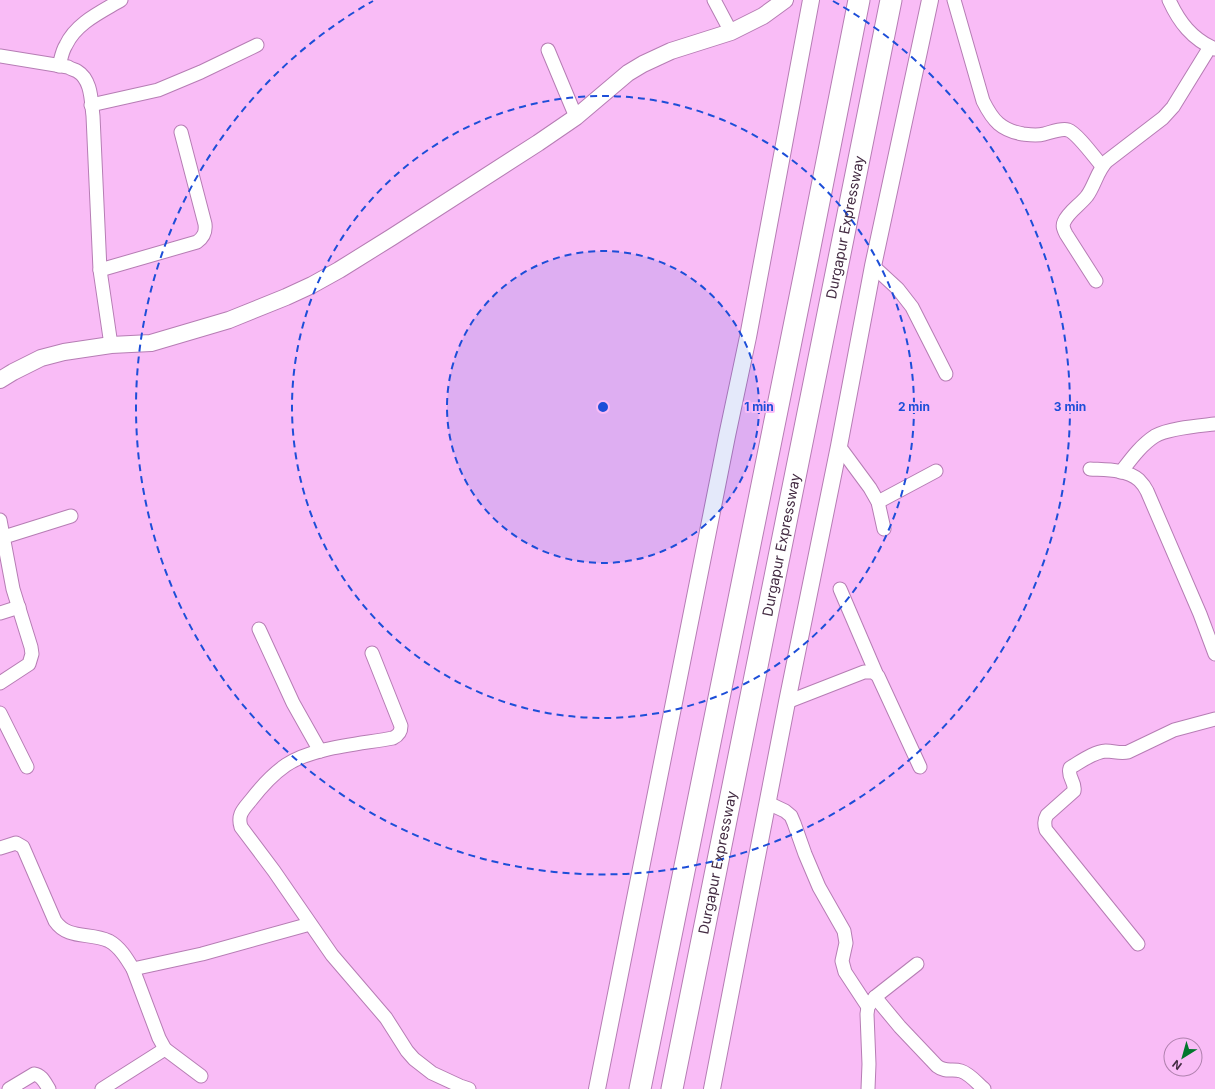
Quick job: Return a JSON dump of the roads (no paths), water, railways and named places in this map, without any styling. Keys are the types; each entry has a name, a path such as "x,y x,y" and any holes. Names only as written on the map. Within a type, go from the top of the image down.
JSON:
{"highway":[{"path":"640,1089 805,275 859,0"},
{"name":"Durgapur Expressway","path":"672,1089 891,0"}],"street":[{"path":"59,66 65,46 74,32 82,25 121,0"},
{"path":"714,0 731,32"},
{"path":"0,380 41,358 64,352 111,345 151,343 229,320 312,285 392,237 538,143 576,117 628,73 671,51 731,32 763,16 785,0"},
{"path":"597,1089 725,444 748,337 811,0"},
{"path":"712,1089 873,266 930,0"},
{"path":"954,0 983,101 993,118 1007,130 1014,133 1037,136 1064,129 1070,131 1102,166"},
{"path":"1096,281 1066,234 1063,224 1086,197 1102,166 1163,118 1174,107 1213,48 1197,38 1184,26 1175,14 1169,0"},
{"path":"91,105 158,90 201,72 257,44"},
{"path":"548,50 576,117"},
{"path":"0,56 68,67 83,76 87,84 90,92 91,105 100,270 111,345"},
{"path":"100,270 197,242 204,234 206,230 205,224 181,132"},
{"path":"873,266 898,289 912,307 946,374"},
{"path":"1121,472 1141,447 1155,436 1168,431 1215,424"},
{"path":"839,446 870,488 878,502 884,529"},
{"path":"1090,469 1121,472 1131,475 1140,480 1147,490 1200,614 1215,654"},
{"path":"878,502 936,471"},
{"path":"4,537 71,516"},
{"path":"0,520 13,589 31,646 32,654 31,661 24,669 0,683"},
{"path":"840,589 876,673 920,767"},
{"path":"0,613 19,607"},
{"path":"259,629 293,703 320,751"},
{"path":"372,653 401,726 398,736 320,751 286,765 259,790 240,815 239,820 241,827 274,871 332,956 386,1018 407,1051 414,1059 432,1073 469,1089"},
{"path":"787,702 864,672 876,673"},
{"path":"0,713 27,767"},
{"path":"1138,944 1046,830 1044,820 1047,815 1074,791 1074,784 1069,774 1070,768 1073,766 1100,752 1128,752 1174,730 1215,719"},
{"path":"768,803 785,811 791,816 819,887 844,931 846,943 842,961 845,972 872,1002 900,1027 937,1066 945,1070 956,1070 963,1072 984,1089"},
{"path":"0,848 16,843 23,847 55,921 60,927 69,933 109,941 120,951 133,969 159,1038 165,1049 201,1076"},
{"path":"133,969 202,954 310,924"},
{"path":"868,1089 869,1064 867,1014 872,1002 917,964"},
{"path":"102,1089 165,1049"},
{"path":"9,1089 34,1074 38,1074 49,1089"}]}
